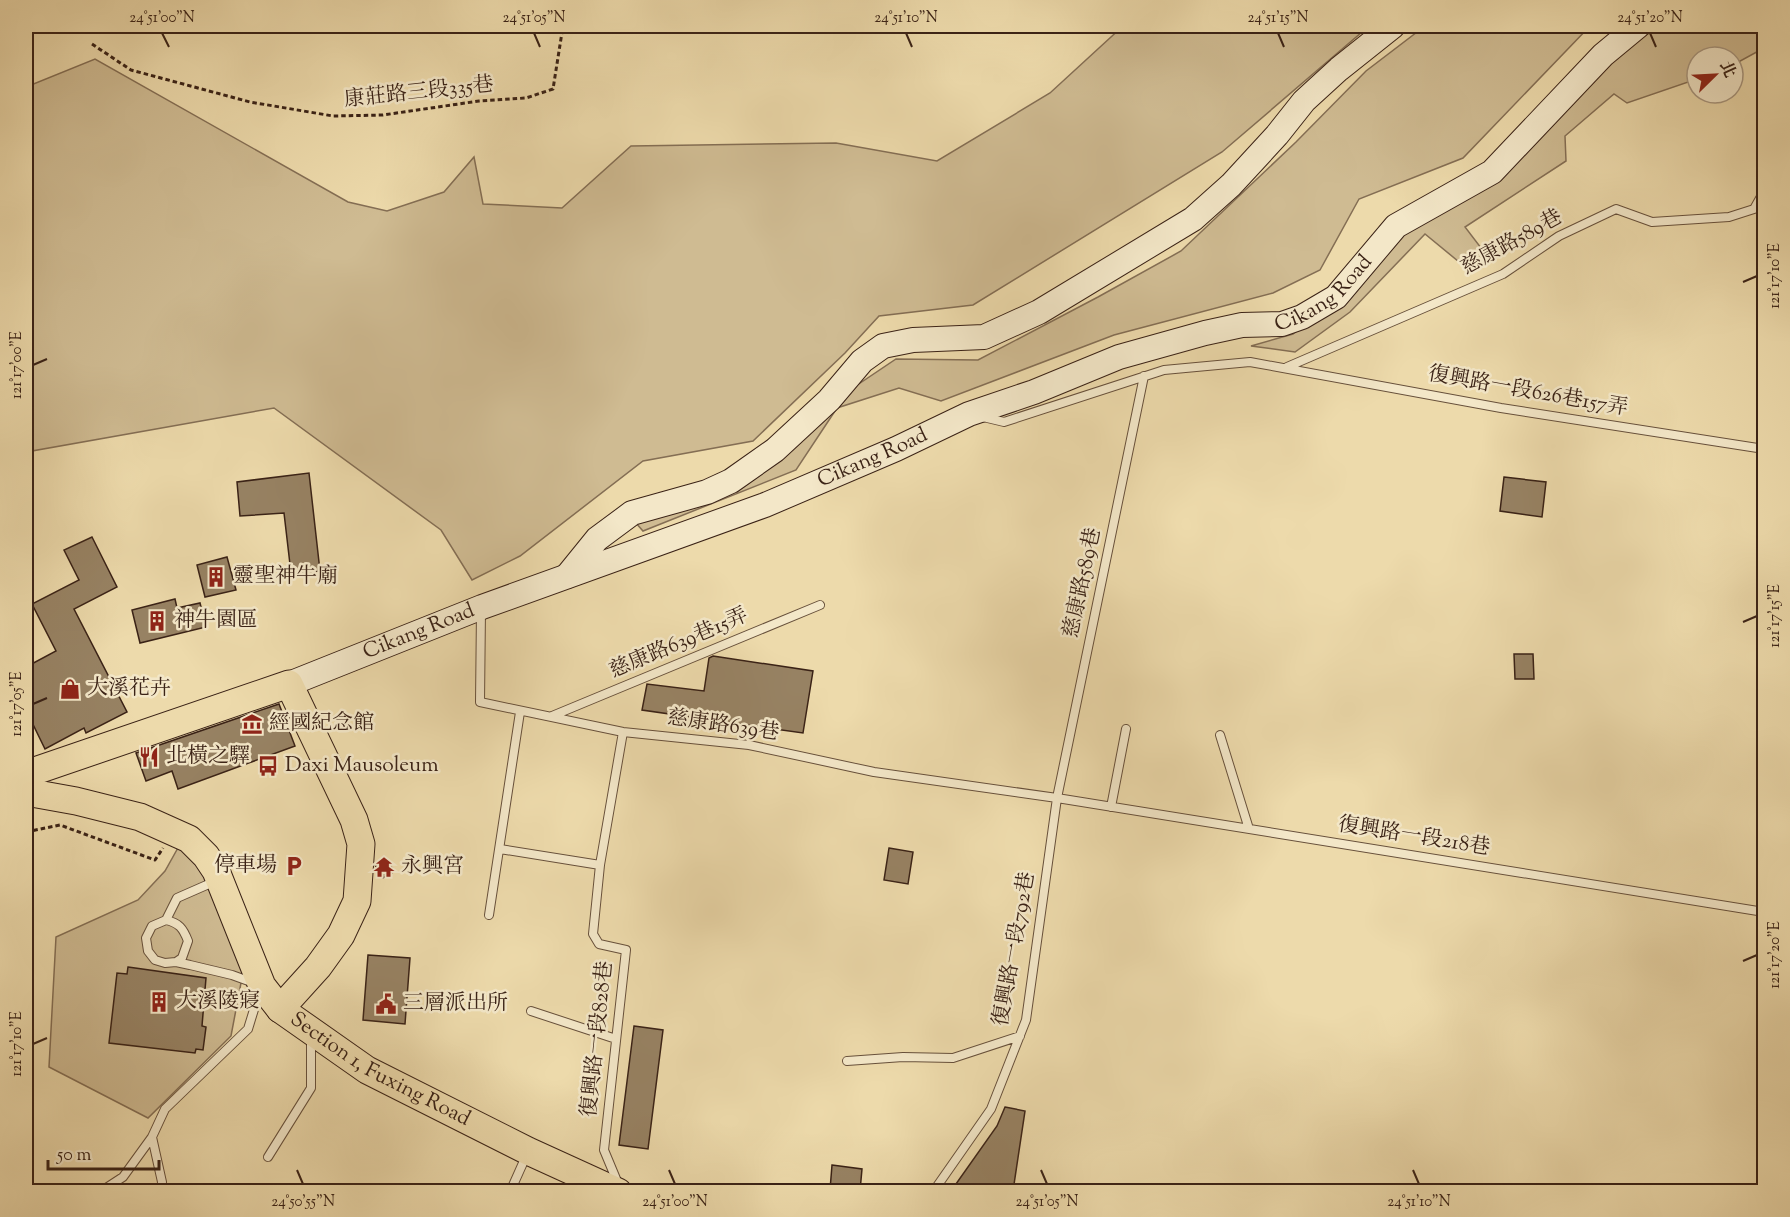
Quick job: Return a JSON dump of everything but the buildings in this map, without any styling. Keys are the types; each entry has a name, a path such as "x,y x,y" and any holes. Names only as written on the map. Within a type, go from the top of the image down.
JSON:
{"main road":[{"name":"Cikang Road","path":"26,774 289,684"},
{"path":"280,1009 318,967 341,935 357,901 361,844 354,819 289,684"},
{"name":"Section 1, Fuxing Road","path":"26,792 130,814 189,839 206,856 219,879 262,986 280,1009 368,1070 528,1151 620,1191"}],"street":[{"path":"567,576 597,539 632,513 707,492 731,480 775,450 829,400 862,361 884,346 913,340 984,338 1039,312 1193,219 1231,185 1277,135 1304,101 1339,69 1393,26"},
{"name":"Cikang Road","path":"289,684 482,607 765,505 896,449 969,414 1034,392 1119,357 1205,333 1242,325 1282,324 1302,317 1336,297 1396,226 1492,172 1603,56 1638,26"}],"lane":[{"name":"慈康路589巷","path":"1287,368 1503,274 1559,236 1616,209 1652,222 1730,217 1754,209 1763,193 1761,135 1764,130"},
{"path":"969,414 1004,422 1164,370 1250,362 1287,368"},
{"name":"復興路一段626巷157弄","path":"1287,368 1501,408 1764,449"},
{"name":"慈康路589巷","path":"1057,798 1144,376"},
{"name":"慈康路639巷15弄","path":"552,716 820,605"},
{"name":"慈康路639巷","path":"482,607 480,702 623,732 749,744 874,772 1057,798"},
{"path":"489,915 520,712"},
{"path":"1111,807 1126,729"},
{"name":"復興路一段828巷","path":"620,1191 604,1150 626,950 599,944 593,934 600,865 623,732"},
{"path":"1220,735 1249,829"},
{"name":"復興路一段218巷","path":"1057,798 1764,912"},
{"name":"復興路一段792巷","path":"933,1191 991,1109 1026,1020 1057,798"},
{"path":"500,849 600,865"},
{"path":"166,920 177,898 219,879"},
{"path":"100,1191 123,1177 152,1137 165,1109 248,1029 262,986 232,975 176,962 165,963 155,960 148,951 146,938 152,926 166,920 177,923 184,931 188,941 182,958 176,962"},
{"path":"531,1011 616,1039"},
{"path":"268,1157 311,1088 312,1031"},
{"path":"847,1061 903,1057 953,1058 1020,1036"},
{"path":"152,1137 162,1191"},
{"path":"510,1191 528,1151"}],"path":[{"name":"康莊路三段335巷","path":"92,44 131,70 250,102 333,116 383,115 479,101 526,98 553,89 563,26"},
{"path":"26,832 60,825 155,860 173,831"}],"shaded area":[{"path":"1123,26 1369,26 1222,152 973,305 879,316 845,353 753,441 643,461 520,556 472,580 441,530 274,408 26,452 26,87 95,59 348,202 387,211 444,192 474,157 483,204 562,208 631,146 836,143 937,161 1050,93"},
{"path":"1425,26 1590,26 1463,158 1359,199 1320,270 1273,293 1114,335 941,401 899,388 837,408 796,470 643,531 636,523 717,494 829,404 896,359 978,360 1181,251 1296,142 1366,71"},
{"path":"1661,26 1764,26 1764,48 1745,58 1745,45 1685,45 1685,83 1627,103 1614,94 1565,136 1566,161 1465,227 1491,261 1464,266 1425,234 1350,312 1295,352 1251,346 1293,334 1367,276 1395,232 1469,198 1614,54"},
{"name":"大溪陵寢","path":"179,846 199,860 244,967 231,1036 148,1118 49,1067 56,937 138,900 165,871"}],"place":[{"name":"靈聖神牛廟","path":"216,577"},
{"name":"神牛園區","path":"157,621"},
{"name":"大溪花卉","path":"70,689"},
{"name":"經國紀念館","path":"252,724"},
{"name":"北橫之驛","path":"149,757"},
{"name":"Daxi Mausoleum","path":"268,766"},
{"name":"停車場","path":"294,866"},
{"name":"永興宮","path":"384,867"},
{"name":"大溪陵寢","path":"159,1002"},
{"name":"三層派出所","path":"386,1004"}]}
